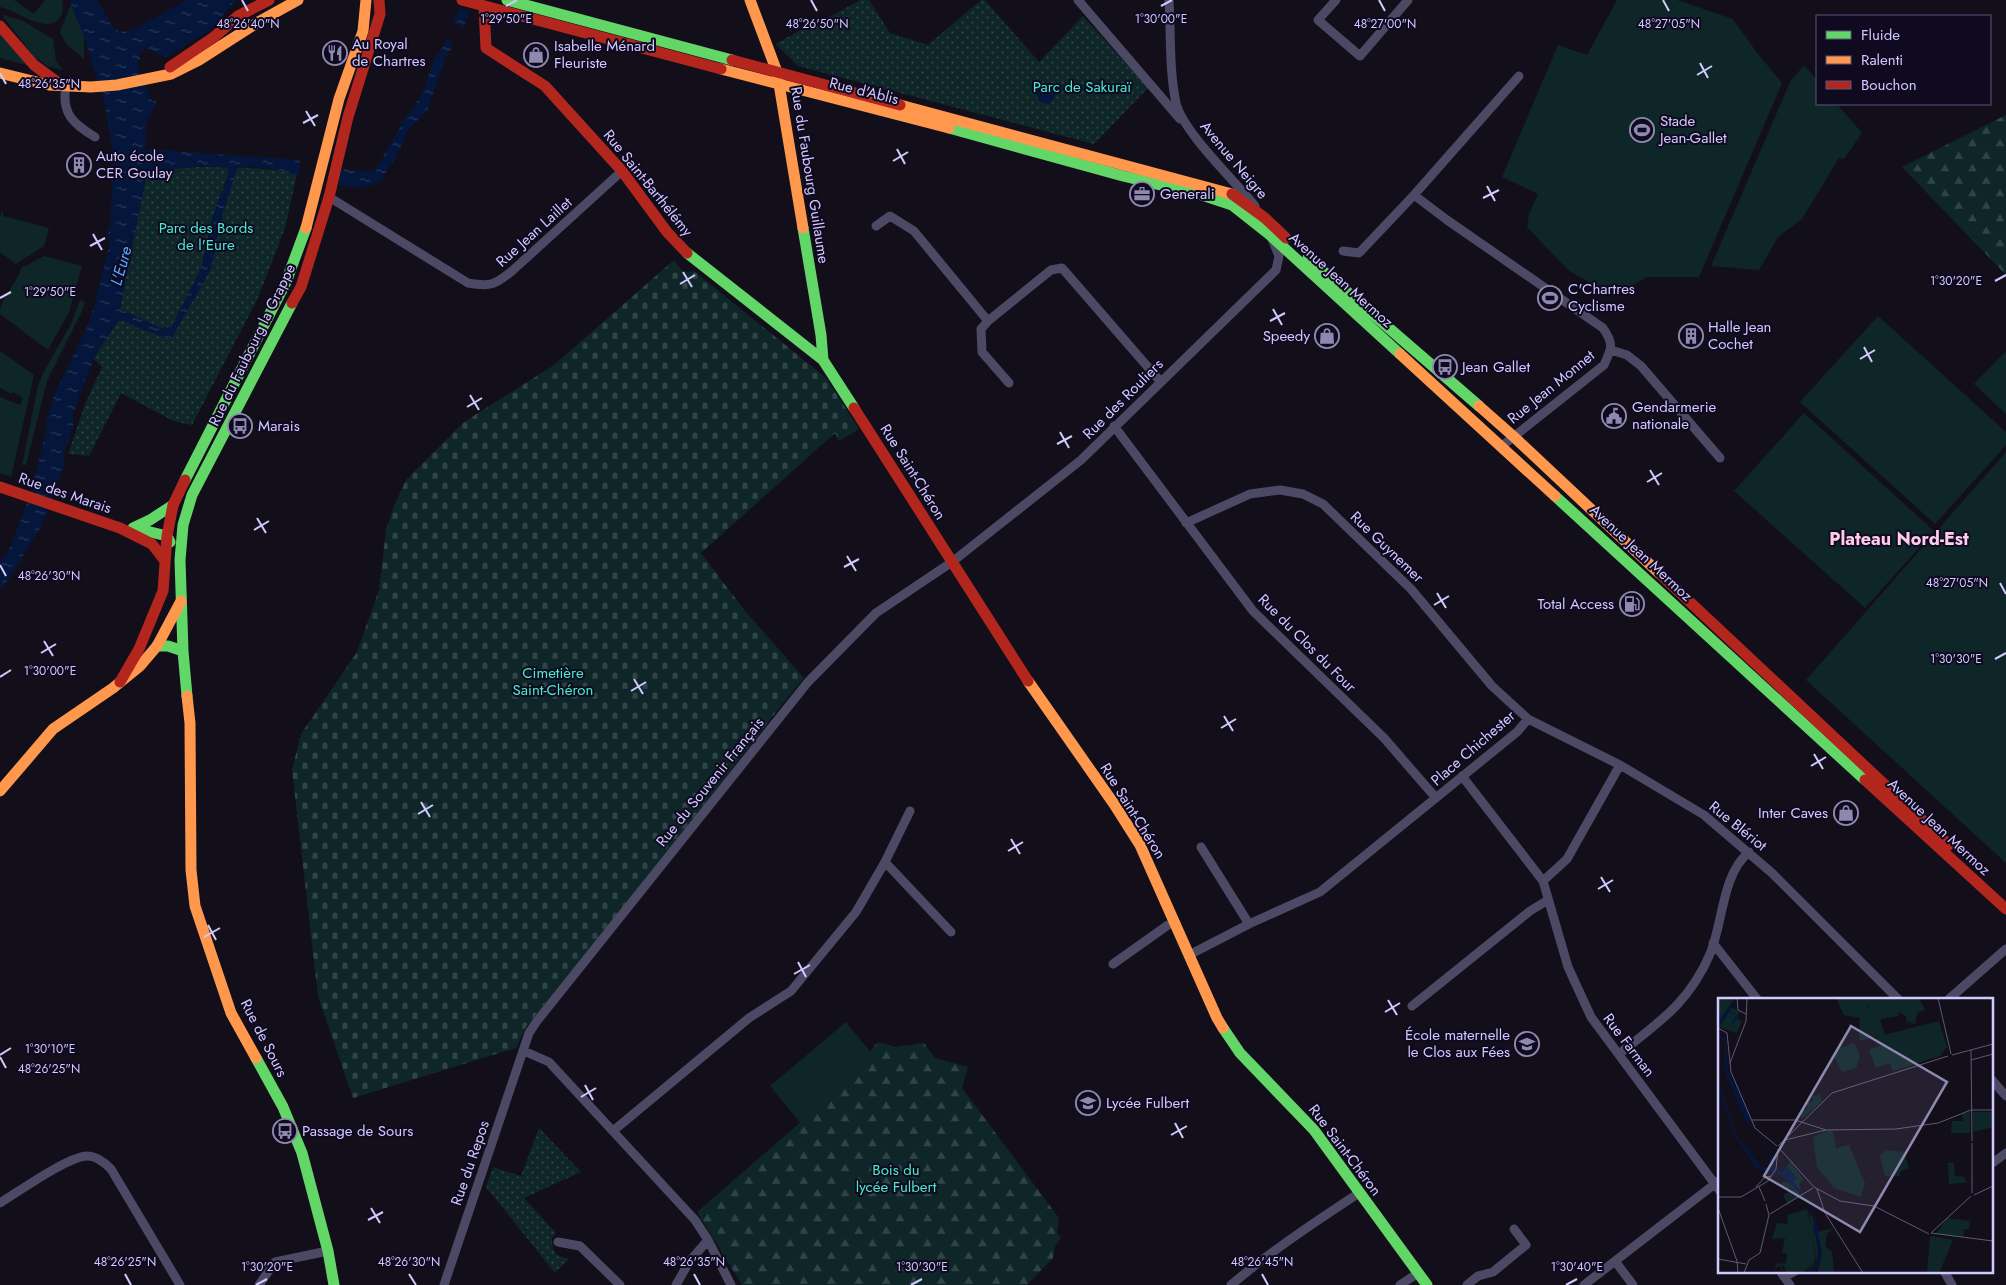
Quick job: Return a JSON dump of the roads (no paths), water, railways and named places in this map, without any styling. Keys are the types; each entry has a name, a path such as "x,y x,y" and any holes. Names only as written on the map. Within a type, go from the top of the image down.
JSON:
{"main road":[{"path":"146,80 207,42 238,16 269,0"},
{"path":"0,73 40,83 91,88 146,80 171,74 199,60 260,21 298,0"},
{"name":"Rue du Faubourg la Grappe","path":"120,682 139,649 163,591 166,536 173,505 193,461 286,282 304,234 336,108 363,32 366,0"},
{"name":"Rue du Faubourg la Grappe","path":"0,791 52,729 140,666 156,646 181,601 180,560 183,525 192,495 301,287 329,197 348,117 380,14 379,0"},
{"name":"Rue d'Ablis","path":"462,0 923,121 1123,176 1202,195 1231,199"},
{"name":"Rue d'Ablis","path":"507,0 1175,178 1231,199 1259,219"},
{"name":"Rue du Faubourg Guillaume","path":"750,0 780,85 821,335 823,360"},
{"name":"Rue Saint-Barthélémy","path":"484,6 486,48 545,86 622,171 667,232 690,257 823,360"},
{"path":"0,26 34,65 65,86"},
{"name":"Avenue Jean Mermoz","path":"1259,219 1270,235 2006,909"},
{"name":"Avenue Jean Mermoz","path":"1259,219 1309,259 1512,436 2006,898"},
{"name":"Rue Saint-Chéron","path":"823,360 1030,685 1114,804 1140,845 1176,922 1217,1018 1227,1036 1240,1053 1314,1130 1422,1280"},
{"name":"Rue des Marais","path":"2,488 120,528 152,544 165,560"},
{"name":"Rue des Marais","path":"134,528 173,505"},
{"path":"152,544 183,525"},
{"name":"Rue des Marais","path":"120,528 134,528 166,536"},
{"path":"166,536 180,560"},
{"name":"Rue de Sours","path":"163,591 183,651"},
{"name":"Rue de Sours","path":"181,601 183,651 190,723 191,870 194,906 231,1013 283,1107 299,1145 328,1251 334,1285"},
{"path":"156,646 168,646 183,651"}],"street":[{"path":"1078,0 1189,128"},
{"name":"Avenue Neigre","path":"1170,0 1172,69 1176,105 1189,128 1230,176 1259,219"},
{"path":"1336,0 1318,20 1360,56 1408,0"},
{"path":"1343,251 1359,253 1414,195 1519,76"},
{"path":"65,86 65,109 69,116 84,130 95,136"},
{"name":"Rue Jean Laillet","path":"329,197 468,283 485,286 499,282 622,171"},
{"path":"1230,176 1231,199"},
{"name":"Rue Jean Monnet","path":"1414,195 1603,328 1611,342 1611,350 1604,365 1512,436 1502,446"},
{"path":"876,226 890,216 914,231 988,321"},
{"name":"Rue des Rouliers","path":"952,562 1081,460 1276,270 1279,256 1270,235"},
{"path":"1010,383 982,352 981,329 988,321 1051,270 1062,268 1160,381"},
{"path":"1611,350 1627,355 1641,366 1720,458"},
{"name":"Rue du Clos du Four","path":"1114,426 1253,611 1384,738 1436,798"},
{"name":"Rue Guynemer","path":"1186,523 1250,494 1280,490 1303,494 1323,504 1411,589 1492,686 1528,719"},
{"name":"Rue du Souvenir Français","path":"524,1051 529,1034 538,1021 808,682 876,613 952,562"},
{"name":"Rue Blériot","path":"1528,719 1620,765 1704,816 1772,873 1897,998"},
{"name":"Place Chichester","path":"1190,955 1249,924 1320,892 1517,732 1528,719"},
{"path":"1462,776 1543,881 1567,859 1620,765"},
{"path":"613,1131 749,1018 791,991 856,912 910,811"},
{"path":"1201,848 1249,924"},
{"path":"1619,1054 1671,1013 1691,989 1710,953 1736,867 1749,852"},
{"path":"884,862 951,932"},
{"name":"Rue Farman","path":"1543,881 1568,968 1591,1016 1718,1185"},
{"path":"1412,1006 1530,911 1548,900"},
{"path":"1113,964 1168,925 1176,922"},
{"path":"1713,943 1756,998"},
{"path":"1951,998 2006,949"},
{"path":"524,1051 549,1062 695,1220 708,1240 731,1285"},
{"name":"Rue du Repos","path":"444,1285 524,1051"},
{"path":"1994,1082 2006,1096"},
{"path":"1994,1161 2006,1153"},
{"path":"0,1203 74,1158 89,1156 102,1160 111,1169 180,1285"},
{"path":"1584,1285 1718,1185"},
{"path":"1231,1285 1294,1238 1359,1194"},
{"path":"1467,1285 1478,1276 1493,1272 1526,1245 1514,1229"},
{"path":"676,1285 688,1262 708,1240"},
{"path":"558,1242 580,1246 620,1285"},
{"path":"259,1285 275,1262 328,1251"},
{"path":"1614,1261 1633,1285"},
{"path":"1945,1272 1952,1285"},
{"path":"1400,1285 1422,1280"}],"water":[{"name":"L'Eure","path":"70,0 97,0 113,27 120,32 129,31 129,28 138,30 140,26 187,0 236,0 209,31 165,57 146,48 138,52 140,58 137,65 152,101 156,101 155,107 147,119 145,149 300,160 299,175 258,167 242,167 237,169 223,213 211,269 170,339 119,320 96,354 80,393 64,455 64,467 42,525 9,579 0,589 0,560 8,553 25,509 33,484 46,431 46,422 54,395 90,321 110,243 107,228 110,228 113,162 111,141 104,101 84,36","holes":["202,166 226,168 229,170 212,218 201,268 171,327 161,328 120,309 146,177 170,169"]},
{"path":"459,8 470,11 464,27 453,22"},
{"path":"447,39 454,44 445,58 428,109 409,129 395,159 382,177 384,178 379,182 362,187 338,185 341,169 375,171 408,113 411,113 423,91 433,62"},
{"path":"1042,86 1050,86 1055,91 1053,102 1042,104 1037,99 1037,91"}],"place":[{"name":"Au Royal de Chartres","path":"335,53"},
{"name":"Isabelle Ménard Fleuriste","path":"536,55"},
{"name":"Stade Jean-Gallet","path":"1642,130"},
{"name":"Auto école CER Goulay","path":"79,165"},
{"name":"Generali","path":"1142,194"},
{"name":"C'Chartres Cyclisme","path":"1550,298"},
{"name":"Speedy","path":"1327,336"},
{"name":"Halle Jean Cochet","path":"1691,336"},
{"name":"Jean Gallet","path":"1445,367"},
{"name":"Gendarmerie nationale","path":"1614,416"},
{"name":"Marais","path":"240,426"},
{"name":"Total Access","path":"1632,604"},
{"name":"Inter Caves","path":"1846,813"},
{"name":"École maternelle le Clos aux Fées","path":"1527,1044"},
{"name":"Lycée Fulbert","path":"1088,1103"},
{"name":"Passage de Sours","path":"285,1131"}],"district":[{"name":"Plateau Nord-Est","path":"1899,539"}],"park label":[{"name":"Parc de Sakuraï","path":"1082,87"},
{"name":"Parc des Bords de l'Eure","path":"206,236"},
{"name":"Cimetière Saint-Chéron","path":"553,682"},
{"name":"Bois du lycée Fulbert","path":"896,1178"}]}
